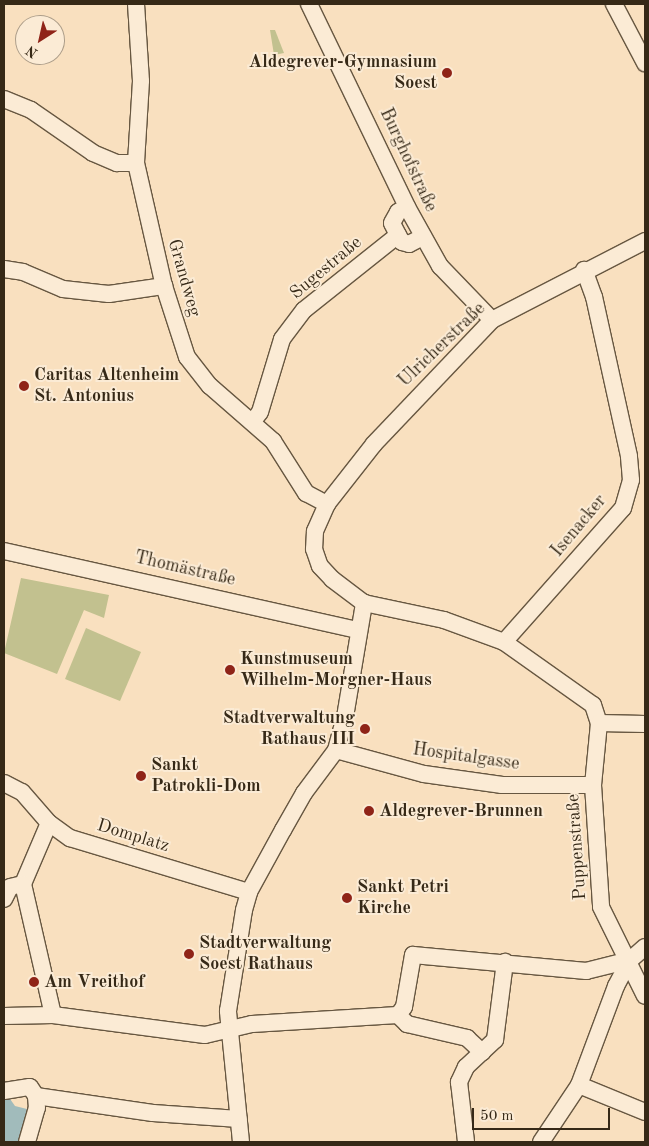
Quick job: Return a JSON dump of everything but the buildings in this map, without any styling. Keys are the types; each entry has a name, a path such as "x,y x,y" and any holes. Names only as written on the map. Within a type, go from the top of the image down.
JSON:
{"street":[{"name":"Grandweg","path":"136,4 141,81 136,163 164,286 188,357 197,372 273,441 306,493 327,504"},
{"name":"Burghofstraße","path":"309,4 423,237 440,266 492,320"},
{"path":"614,4 645,63"},
{"path":"4,99 31,110 93,153 117,163 136,163"},
{"path":"407,207 398,212 392,223 398,235 402,242 409,244 423,237"},
{"name":"Sugestraße","path":"253,421 260,412 282,339 304,310 398,235"},
{"name":"Ulricherstraße","path":"364,602 332,579 320,566 314,549 315,531 327,504 374,444 492,320 584,270 645,241"},
{"path":"4,269 23,272 63,290 109,294 164,286"},
{"name":"Isenacker","path":"504,642 623,508 631,480 629,456 594,297 584,270"},
{"name":"Thomästraße","path":"4,551 357,630"},
{"path":"242,1142 228,1011 249,892 304,793 336,750 355,666 357,630 364,602 444,620 504,642 594,705 599,723 645,724"},
{"name":"Puppenstraße","path":"599,723 593,785 601,908 630,960 645,996"},
{"name":"Hospitalgasse","path":"336,750 424,774 502,785 593,785"},
{"name":"Domplatz","path":"4,783 22,792 50,824 70,838 249,892"},
{"path":"50,824 23,884 53,1014"},
{"path":"4,899 10,887 23,884"},
{"path":"541,1142 579,1085 607,1005 630,960 645,947"},
{"path":"4,1016 53,1014 206,1035 230,1028 398,1015 404,1007 413,955 505,962 586,971 630,960"},
{"path":"466,1142 459,1082 466,1067 495,1040 505,962"},
{"path":"398,1015 407,1024 467,1038 482,1052"},
{"path":"579,1085 645,1112"},
{"path":"4,1091 30,1087 36,1096 36,1108 26,1142"},
{"path":"36,1096 153,1113 239,1119"}],"shaded area":[{"path":"270,30 275,30 284,53 274,55"},
{"path":"21,578 109,595 104,618 84,610 57,674 4,653"},
{"path":"86,628 141,652 120,701 65,679"}],"water":[{"path":"8,1096 15,1106 27,1109 20,1142 4,1142 4,1097"}],"place":[{"name":"Aldegrever-Gymnasium Soest","path":"447,73"},
{"name":"Caritas Altenheim St. Antonius","path":"24,386"},
{"name":"Kunstmuseum Wilhelm-Morgner-Haus","path":"230,670"},
{"name":"Stadtverwaltung Rathaus III","path":"365,729"},
{"name":"Sankt Patrokli-Dom","path":"141,776"},
{"name":"Aldegrever-Brunnen","path":"369,811"},
{"name":"Sankt Petri Kirche","path":"347,898"},
{"name":"Stadtverwaltung Soest Rathaus","path":"189,954"},
{"name":"Am Vreithof","path":"34,982"}]}
